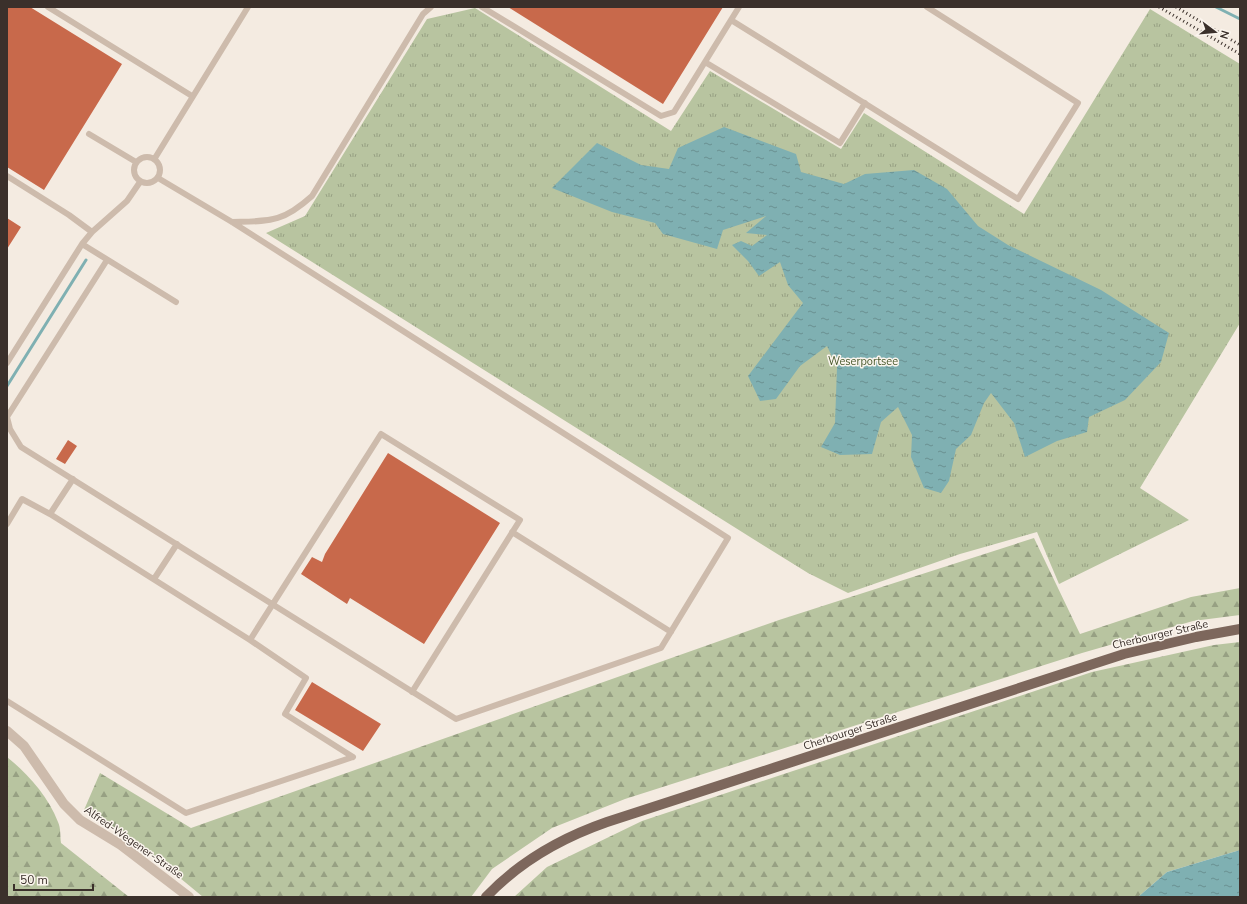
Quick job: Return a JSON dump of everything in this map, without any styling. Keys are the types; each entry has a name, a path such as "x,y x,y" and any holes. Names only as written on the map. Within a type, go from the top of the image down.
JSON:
{"main road":[{"name":"Cherbourger Straße","path":"486,897 505,878 543,851 582,831 606,822 1124,654 1190,638 1240,629"}],"street":[{"name":"Alfred-Wegener-Straße","path":"7,731 24,746 64,804 80,820 121,845 189,897"}],"lane":[{"path":"48,7 192,96"},
{"path":"155,158 248,7"},
{"path":"232,222 265,221 284,217 299,208 312,196 422,14 431,7"},
{"path":"482,7 661,116 674,112 739,7"},
{"path":"731,20 1018,199 1078,103 927,7"},
{"path":"705,62 840,143 865,103"},
{"path":"89,134 136,162"},
{"path":"143,157 155,158 160,166 158,178 152,183 140,182 134,175 136,162 143,157"},
{"path":"7,176 69,215 92,232"},
{"path":"107,260 7,417 8,430 21,447 178,544 271,605 456,719 661,648 728,538 232,222 158,178"},
{"path":"7,363 82,244 92,232 127,201 140,182"},
{"path":"82,244 176,302"},
{"path":"250,640 271,605 382,434 520,520 412,692"},
{"path":"50,514 72,479"},
{"path":"7,524 22,499 50,514 250,640 306,678 285,714 353,757 186,813 7,701"},
{"path":"512,532 671,632"},
{"path":"154,579 178,544"}],"green space":[{"name":"Weserportsee","path":"475,8 671,131 710,71 841,149 864,113 1024,214 1150,9 1240,64 1240,323 1140,488 1189,520 1059,584 1037,532 960,554 848,593 808,573 266,233 305,216 427,19"},
{"path":"1034,538 1080,634 1191,597 1240,588 1240,615 1193,621 1082,653 625,799 552,828 492,869 471,897 203,897 151,854 84,810 100,773 191,828 779,620"},
{"path":"1240,642 1240,850 1167,872 1138,897 514,897 547,867 642,821 1092,672 1214,645"},
{"path":"7,757 30,778 49,803 59,824 61,843 129,897 7,897"}],"water":[{"name":"Weserportsee","path":"724,127 796,154 801,172 844,184 865,174 914,170 947,189 978,226 1008,245 1101,290 1169,333 1161,362 1125,400 1089,417 1087,432 1057,441 1025,457 1014,423 991,393 984,403 971,435 956,449 949,481 941,493 924,488 911,457 912,435 898,407 881,422 872,454 840,455 821,447 835,423 837,367 827,346 800,366 776,399 760,401 748,376 803,303 788,285 780,262 759,276 748,261 732,245 741,241 752,246 767,235 746,233 766,216 723,230 717,249 663,234 655,223 612,212 552,188 597,143 641,165 669,169 678,148"},
{"path":"1240,850 1240,897 1138,897 1167,872"}],"building":[{"path":"7,7 30,7 122,64 44,190 7,167"},
{"path":"508,7 723,7 663,104"},
{"path":"7,218 21,227 7,249"},
{"path":"68,440 77,446 65,464 56,459"},
{"path":"388,453 500,523 424,644 350,598 347,604 301,574 312,557 322,562 325,554"},
{"path":"312,682 381,724 363,751 295,710"}],"waterway":[{"path":"1216,7 1240,19"},
{"path":"7,386 86,260"}],"railway":[{"path":"1159,7 1240,54"},
{"path":"1176,7 1240,45"}]}
